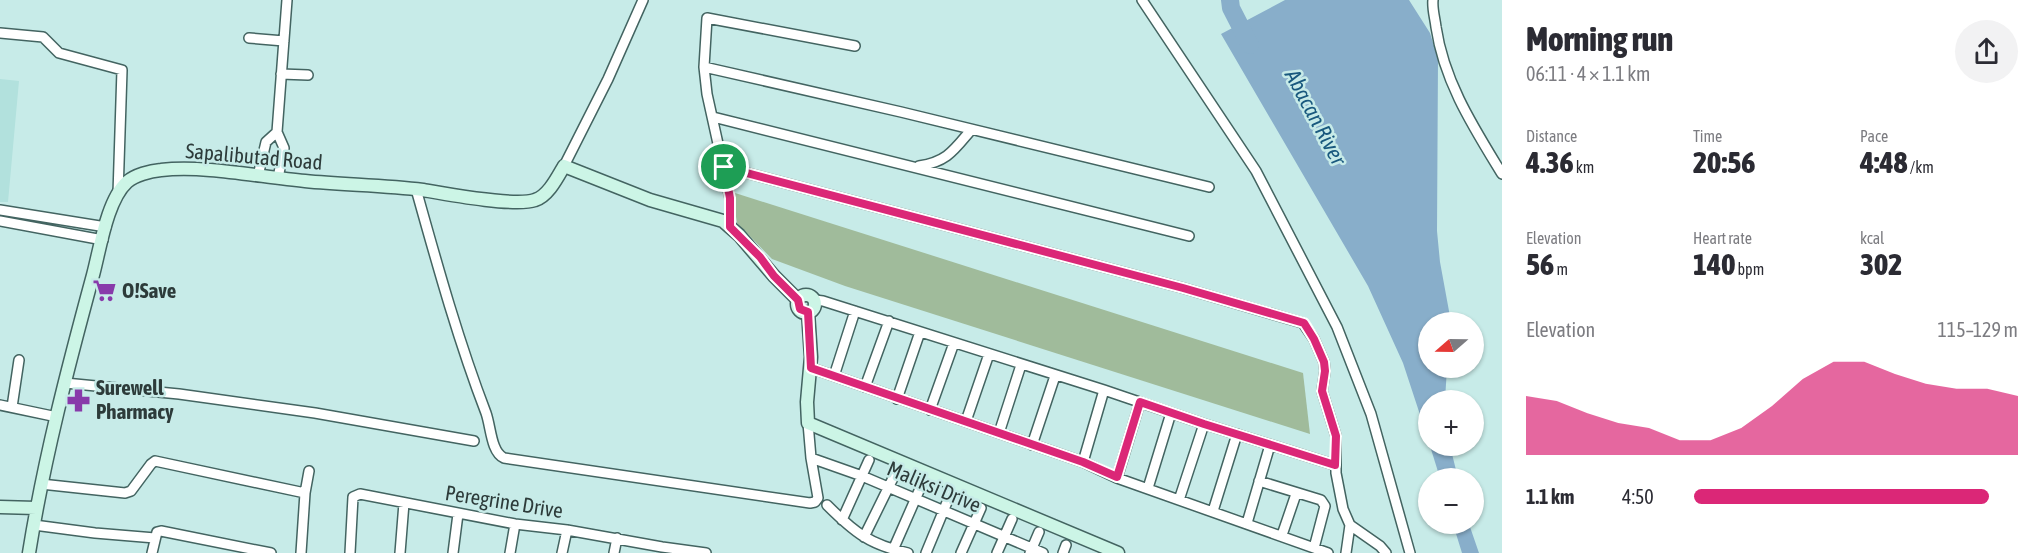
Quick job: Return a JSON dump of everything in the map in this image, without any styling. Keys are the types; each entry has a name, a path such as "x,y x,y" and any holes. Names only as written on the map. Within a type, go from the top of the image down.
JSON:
{"street":[{"path":"278,178 284,148 277,132 287,0"},
{"name":"Sapalibutad Road","path":"118,194 127,182 159,170 198,170 416,189 492,200 536,200 548,190 564,166 608,79 643,0"},
{"path":"1142,0 1256,171 1337,327 1371,414 1410,553"},
{"path":"1433,0 1437,38 1451,82 1472,125 1502,174"},
{"path":"730,227 730,198 707,94 704,67 707,18 855,46"},
{"path":"0,33 43,37 59,53 122,70 118,194 106,227 81,316 41,484 29,553"},
{"path":"249,38 284,41"},
{"path":"704,67 1209,187"},
{"path":"281,74 308,75"},
{"path":"713,117 1189,236"},
{"path":"914,166 944,160 971,130"},
{"path":"258,176 266,142 277,132"},
{"path":"564,166 670,207 712,217 730,227 798,300 800,309 808,312"},
{"path":"724,167 1304,323 1324,362 1322,391 1336,436 1335,465 1340,501 1350,525 1346,553"},
{"path":"416,189 453,316 492,431 495,450 499,456 810,504 815,502 818,498 811,458 807,402 811,368 808,312"},
{"path":"0,210 106,227"},
{"path":"0,220 103,240"},
{"path":"798,300 803,295 808,295 815,300 823,300 1335,465"},
{"path":"808,312 814,308 815,300"},
{"path":"834,376 855,311"},
{"path":"865,387 889,321"},
{"path":"897,399 920,332"},
{"path":"930,410 954,343"},
{"path":"966,422 989,354"},
{"path":"12,407 19,360"},
{"path":"999,433 1021,365"},
{"path":"811,368 1083,462 1117,477 1328,553"},
{"path":"1032,446 1055,376"},
{"path":"65,383 179,394 315,413 474,441"},
{"path":"1083,462 1104,390"},
{"path":"1117,477 1140,402"},
{"path":"0,405 57,417"},
{"path":"1148,488 1171,413"},
{"path":"808,423 1118,553"},
{"path":"1179,500 1204,424"},
{"path":"1213,511 1237,434"},
{"path":"1247,523 1270,445"},
{"name":"Maliksi Drive","path":"811,458 862,476 974,523 1031,551 1043,553"},
{"path":"842,520 869,460"},
{"path":"41,484 125,493 131,491 155,461 305,493"},
{"path":"301,553 305,493 309,471"},
{"path":"864,537 896,472"},
{"path":"1259,481 1321,500 1325,506 1314,548"},
{"path":"893,550 922,484"},
{"name":"Peregrine Drive","path":"350,553 353,497 360,494 515,524 617,538 662,550 706,553"},
{"path":"1281,535 1296,494"},
{"path":"926,553 950,495"},
{"path":"400,553 404,503"},
{"path":"827,506 874,543 908,553"},
{"path":"0,507 36,508"},
{"path":"961,553 981,508"},
{"path":"453,553 459,514"},
{"path":"997,553 1012,519"},
{"path":"510,553 515,524"},
{"path":"34,525 155,538"},
{"path":"1350,525 1386,553"},
{"path":"562,553 567,530"},
{"path":"152,553 157,532 161,531 271,553"},
{"path":"1031,551 1039,532"},
{"path":"614,553 617,538"}],"shaded area":[{"path":"0,79 19,81 8,202 0,202"}],"green space":[{"path":"732,192 1303,373 1310,434 845,286 772,259 737,223"}],"water":[{"path":"1285,0 1409,0 1430,33 1438,59 1437,231 1449,312 1418,312 1418,378 1446,378 1446,390 1418,390 1418,409 1403,363 1368,286 1221,34"},
{"path":"1433,456 1452,456 1456,468 1437,468"},
{"path":"1456,534 1472,534 1479,553 1462,553"}],"waterway":[{"name":"Abacan River","path":"1230,0 1231,8 1250,45"}],"place":[{"name":"O!Save","path":"104,291"},
{"name":"Surewell Pharmacy","path":"78,400"}],"route":[{"path":"724,167 1183,288 1304,323 1309,328 1324,362 1322,391 1336,436 1335,465 1140,402 1117,477 1083,462 811,368 808,312 800,309 798,300 730,227 730,198 724,167"}]}
